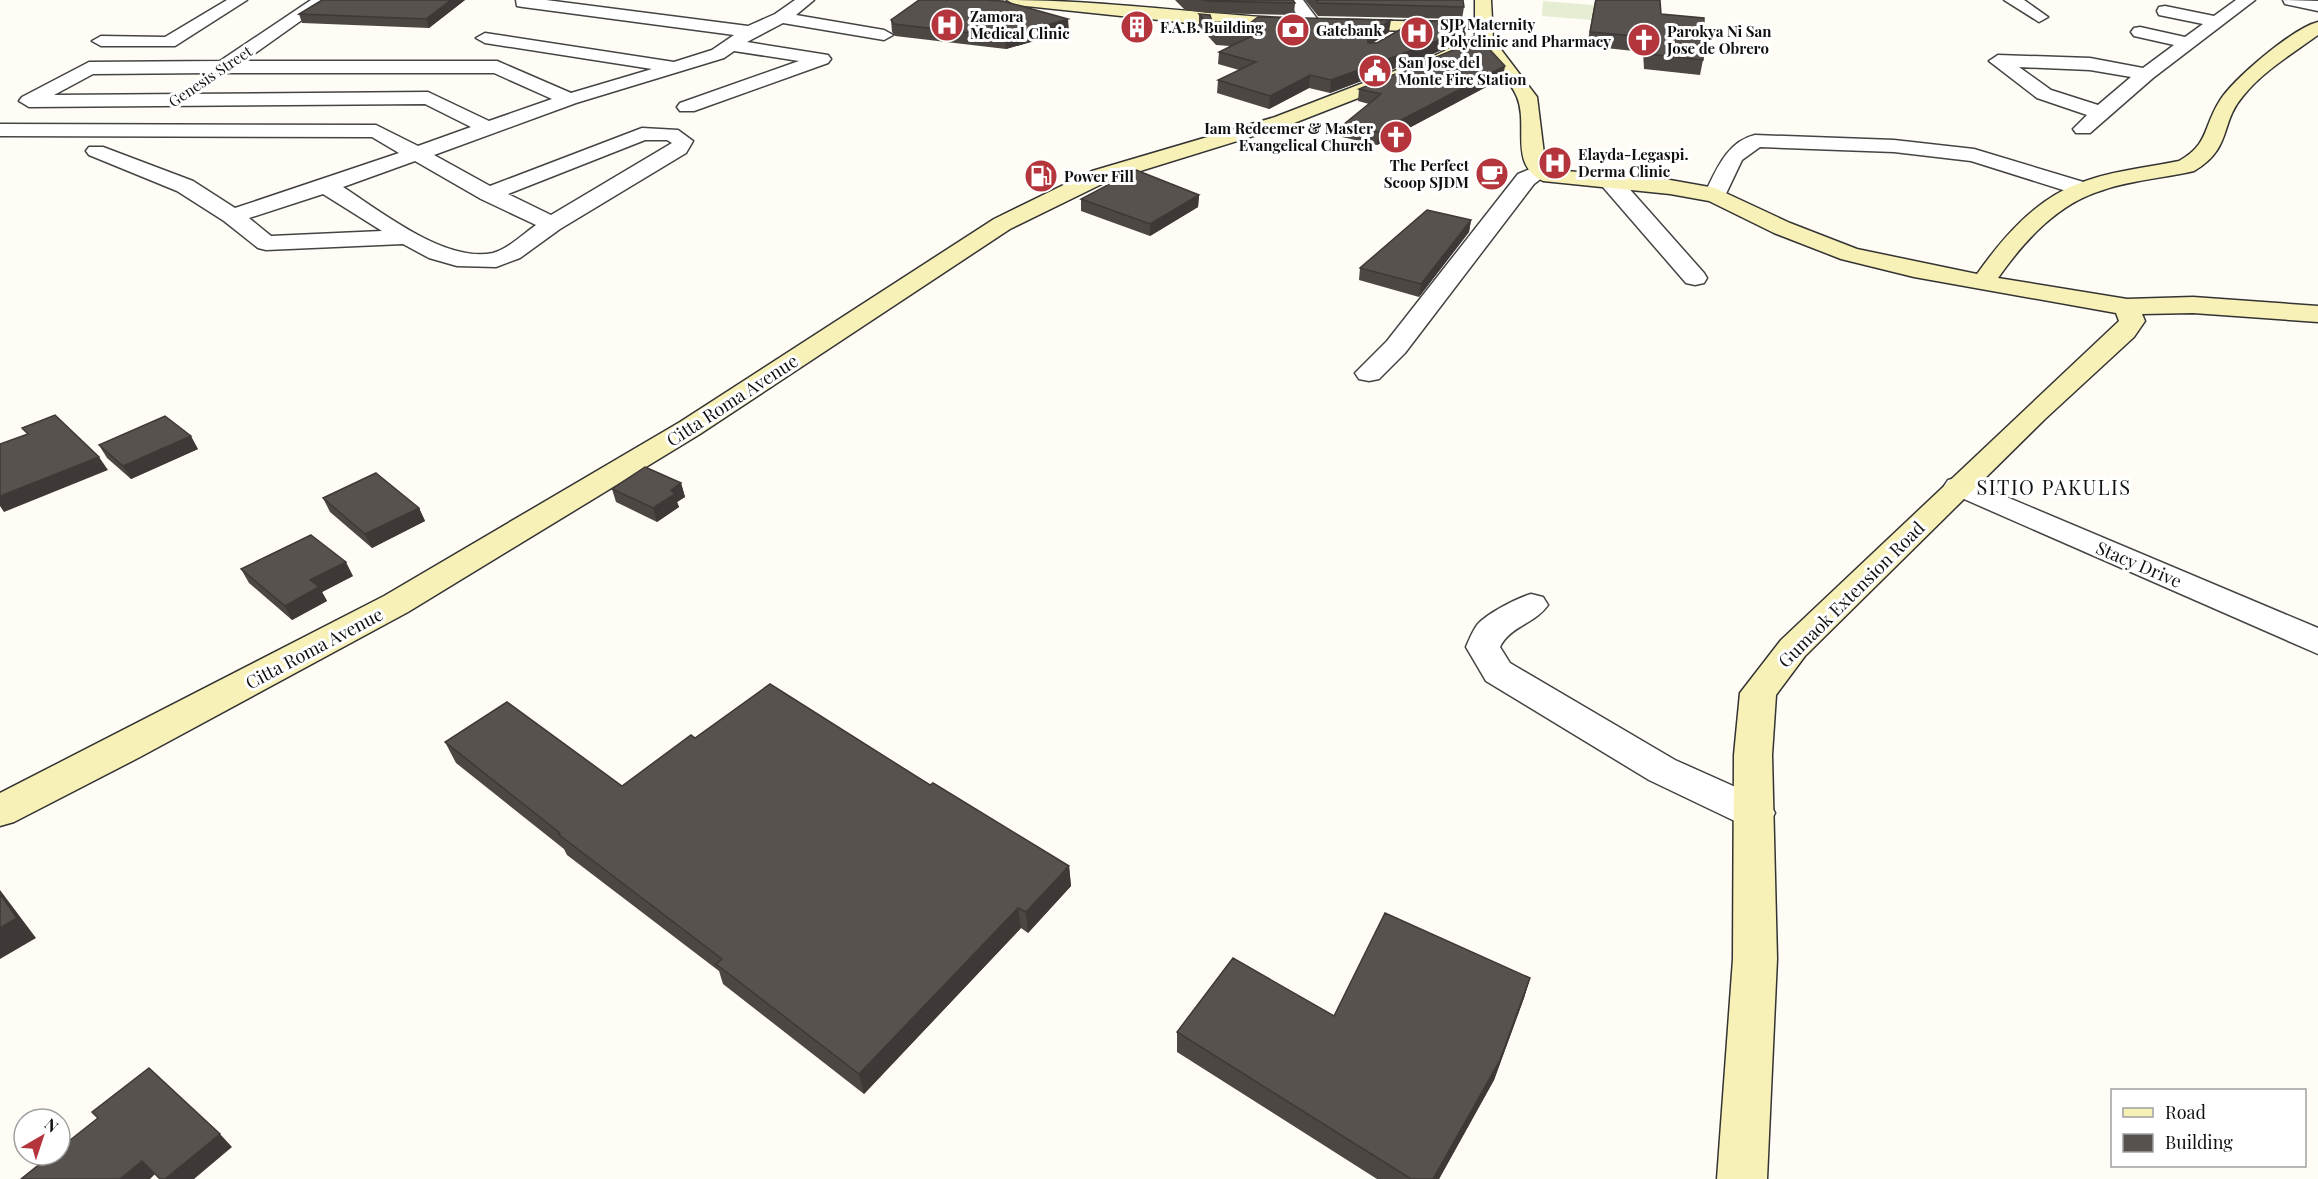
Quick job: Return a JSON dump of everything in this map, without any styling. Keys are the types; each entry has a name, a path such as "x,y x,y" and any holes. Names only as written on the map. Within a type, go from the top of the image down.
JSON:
{"street":[{"path":"101,41 169,42 239,0"},
{"name":"Genesis Street","path":"232,216 185,186 96,151 322,0"},
{"path":"232,216 326,186 569,99 609,89 718,54 750,32 782,18 806,0"},
{"path":"1016,0 1207,21 1483,33"},
{"path":"1295,0 1312,24"},
{"path":"1483,0 1483,33 1527,97 1534,162 1539,171 1551,176 1610,181 1715,195 1782,228 1849,254 1983,283 2127,307 2193,305 2318,314"},
{"path":"2012,0 2039,17"},
{"path":"2083,129 2146,74 2247,0"},
{"path":"2291,0 2318,6"},
{"path":"523,2 750,32"},
{"path":"2164,11 2217,22"},
{"path":"174,18 208,19"},
{"path":"782,18 884,35"},
{"path":"1983,283 2001,255 2022,233 2063,200 2082,189 2186,166 2202,159 2212,145 2225,109 2233,95 2272,60 2315,31"},
{"path":"2140,32 2189,43"},
{"name":"Citta Roma Avenue","path":"0,811 127,747 396,604 690,428 1002,224 1100,176 1282,121 1442,59 1483,33"},
{"path":"485,38 676,67"},
{"path":"687,108 822,59 731,45"},
{"path":"2102,112 2044,94 1998,61 2090,64 2146,74"},
{"path":"488,128 428,98 29,100 89,68 224,67 497,67 569,99"},
{"path":"0,130 376,131 489,194 552,224"},
{"path":"326,186 407,237 457,260 496,260 512,253 552,224 679,149 683,141 671,134 642,134 489,194"},
{"path":"1715,195 1732,157 1755,141 1894,146 1974,155 2082,189"},
{"path":"1369,373 1396,347 1526,179 1539,171"},
{"path":"1610,181 1695,278"},
{"path":"232,216 266,243 407,237"},
{"name":"Gumaok Extension Road","path":"1742,1179 1755,959 1753,755 1758,693 1793,648 2108,344 2125,332 2133,321 2127,307"},
{"name":"Stacy Drive","path":"1959,486 2318,642"},
{"path":"1531,605 1490,632 1483,647 1498,672 1662,770 1755,813"}],"green space":[{"path":"1543,1 1640,9 1641,24 1542,16"}],"building":[{"path":"322,0 451,0 426,19 299,14"},
{"path":"919,0 1003,1 1068,19 1005,37 894,24 891,20"},
{"path":"1202,0 1293,0 1295,3 1207,1"},
{"path":"1316,0 1463,0 1464,7 1318,3"},
{"path":"1596,0 1660,0 1661,14 1704,18 1703,60 1648,54 1647,37 1590,32"},
{"path":"1199,14 1210,15 1212,22 1250,23 1258,17 1391,20 1367,35 1368,43 1377,43 1403,28 1405,20 1466,22 1466,26 1437,41 1331,80 1310,75 1270,96 1218,80 1256,62 1219,52 1254,35 1216,33"},
{"path":"1480,39 1505,66 1378,132 1344,124 1381,94 1359,89"},
{"path":"1136,170 1199,195 1150,224 1081,199"},
{"path":"1427,210 1471,220 1421,284 1360,268"},
{"path":"55,415 99,457 0,496 0,444 28,434 22,428"},
{"path":"165,416 191,436 123,466 99,445"},
{"path":"645,467 681,483 671,490 675,494 653,508 612,489"},
{"path":"376,473 419,508 365,534 323,498"},
{"path":"311,535 346,562 310,580 319,587 285,606 241,569"},
{"path":"770,684 930,785 933,783 1069,866 1026,912 1018,908 859,1074 716,964 722,959 558,834 560,833 445,742 507,702 622,786 691,735 695,738"},
{"path":"0,894 17,918 0,928"},
{"path":"1385,913 1530,978 1500,1060 1433,1179 1411,1179 1177,1032 1233,958 1334,1016"},
{"path":"149,1068 220,1134 165,1179 160,1179 142,1161 120,1179 21,1179 36,1167 72,1167 72,1139 98,1118 92,1112"}],"place":[{"name":"Zamora Medical Clinic","path":"947,25"},
{"name":"F.A.B. Building","path":"1137,27"},
{"name":"Gatebank","path":"1293,30"},
{"name":"SJP Maternity Polyclinic and Pharmacy","path":"1417,33"},
{"name":"Parokya Ni San Jose de Obrero","path":"1644,40"},
{"name":"San Jose del Monte Fire Station","path":"1375,71"},
{"name":"Iam Redeemer & Master Evangelical Church","path":"1396,137"},
{"name":"Elayda-Legaspi. Derma Clinic","path":"1555,163"},
{"name":"The Perfect Scoop SJDM","path":"1492,174"},
{"name":"Power Fill","path":"1041,176"}],"district":[{"name":"SITIO PAKULIS","path":"2054,486"}]}
